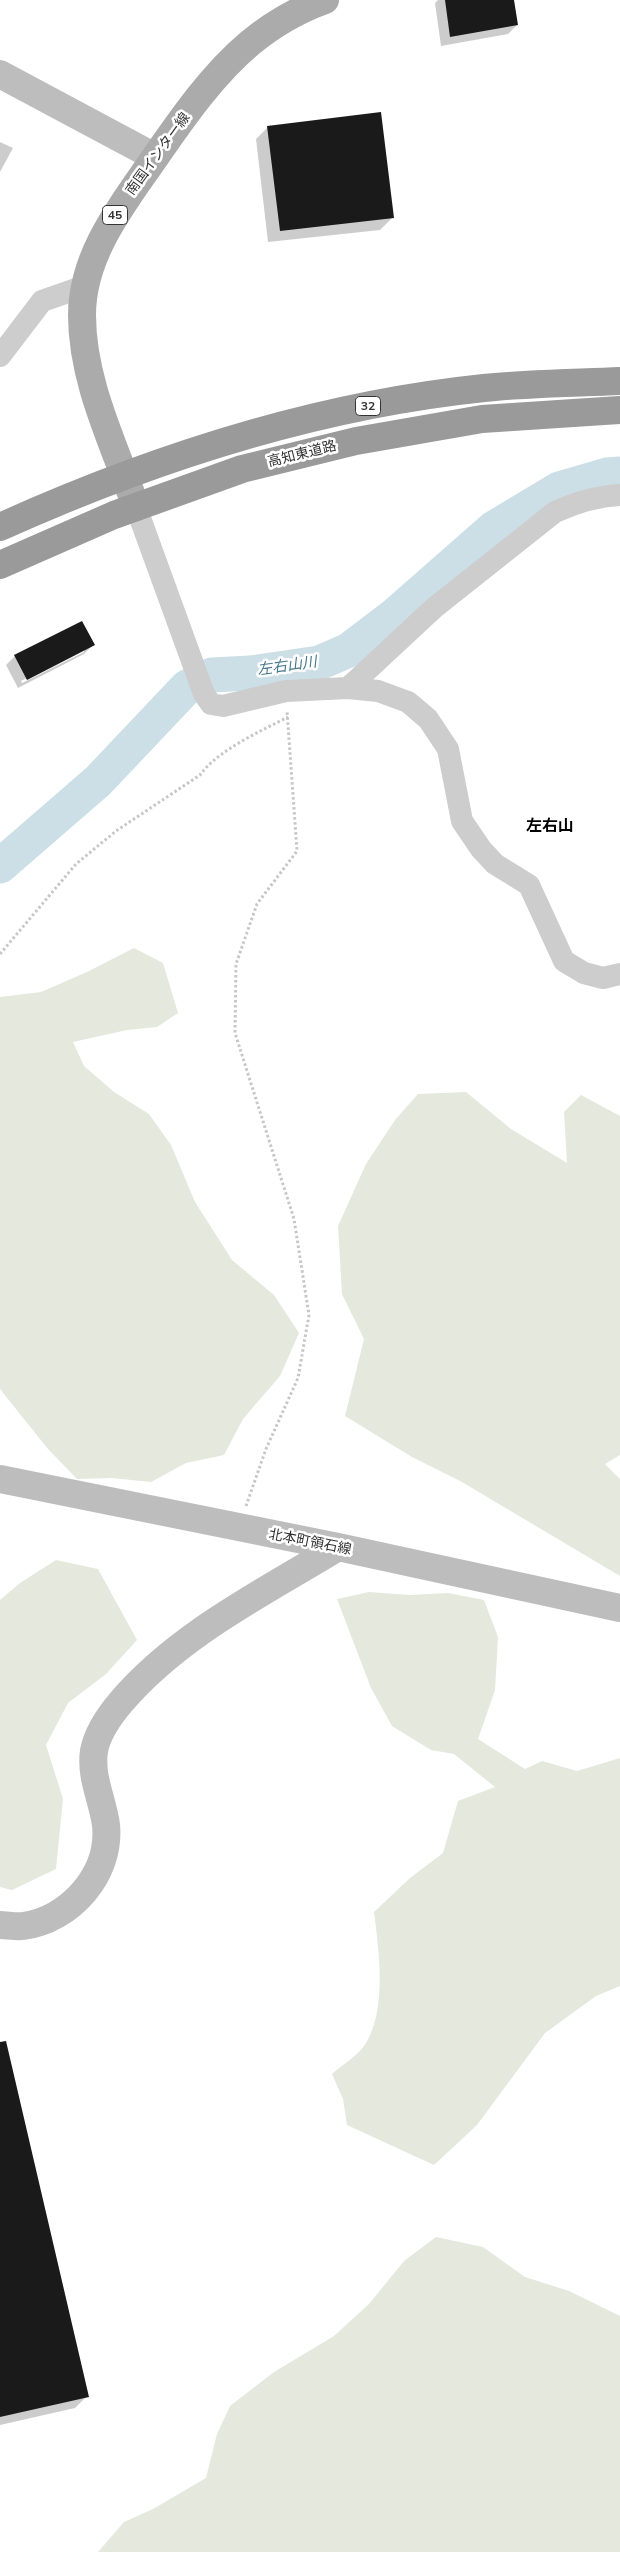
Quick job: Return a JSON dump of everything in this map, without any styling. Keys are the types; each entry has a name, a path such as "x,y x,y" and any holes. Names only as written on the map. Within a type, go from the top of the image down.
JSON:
{"highway":[{"name":"32","path":"0,527 126,477 235,439 355,408 484,388 620,381"},
{"name":"高知東道路","path":"0,565 136,507 242,468 356,441 482,419 620,410"}],"main road":[{"name":"南国インター線","path":"136,507 99,407 83,346 82,313 85,286 110,223 182,118 249,44 272,26 300,9 325,0"}],"street":[{"path":"0,74 155,158"},
{"path":"0,356 42,301 85,286"},
{"path":"348,688 434,608 555,512 578,502 600,496 620,495"},
{"path":"136,507 204,694 211,704 224,706 286,692 348,688 378,691 408,702 428,719 448,749 462,821 481,849 495,864 529,884 564,961 584,973 603,978 620,974"},
{"name":"北本町領石線","path":"0,1478 338,1547 620,1608"},
{"path":"0,1925 23,1926 54,1916 80,1897 94,1880 103,1852 106,1826 94,1776 94,1751 103,1727 120,1702 155,1667 186,1641 338,1547"}],"path":[{"path":"0,954 76,864 116,832 200,775 205,767 250,736 288,717 297,852 257,904 236,964 235,1033 294,1219 309,1315 298,1378 266,1450 238,1528"}],"shaded area":[{"path":"134,948 163,963 178,1013 157,1027 127,1030 73,1042 84,1066 114,1092 149,1114 171,1145 195,1202 232,1260 274,1295 299,1333 280,1376 243,1419 224,1455 186,1463 151,1482 112,1478 77,1479 48,1449 0,1389 0,997 41,992 87,972"},
{"path":"466,1092 511,1129 567,1163 564,1112 581,1095 620,1116 620,1455 605,1464 620,1479 620,1576 462,1482 412,1457 345,1416 364,1339 342,1294 338,1226 366,1164 395,1120 418,1094"},
{"path":"56,1560 98,1569 137,1640 106,1674 68,1703 46,1745 63,1799 56,1869 12,1890 0,1887 0,1600 20,1583"},
{"path":"369,1592 410,1595 448,1593 484,1600 498,1637 495,1690 478,1739 525,1769 542,1761 577,1771 620,1758 620,1986 596,1996 545,2033 477,2125 434,2165 347,2125 343,2099 332,2074 355,2056 366,2043 373,2029 377,2013 380,1979 374,1912 410,1878 443,1853 458,1801 495,1787 454,1754 431,1750 392,1726 371,1688 337,1599"},
{"path":"436,2237 483,2247 525,2277 569,2291 620,2316 620,2552 98,2552 124,2522 153,2509 206,2478 217,2434 230,2406 274,2372 334,2336 369,2304 404,2261"}],"building":[{"path":"445,0 514,0 518,25 450,37"},
{"path":"381,112 394,218 280,231 267,126"},
{"path":"82,621 95,645 27,680 14,655"},
{"path":"6,2041 89,2397 0,2417 0,2042"}],"waterway":[{"name":"左右山川","path":"0,866 98,781 187,687 212,675 251,673 319,663 349,650 395,615 494,528 559,489 607,475 620,474"}],"district":[{"name":"左右山","path":"550,826"}]}
